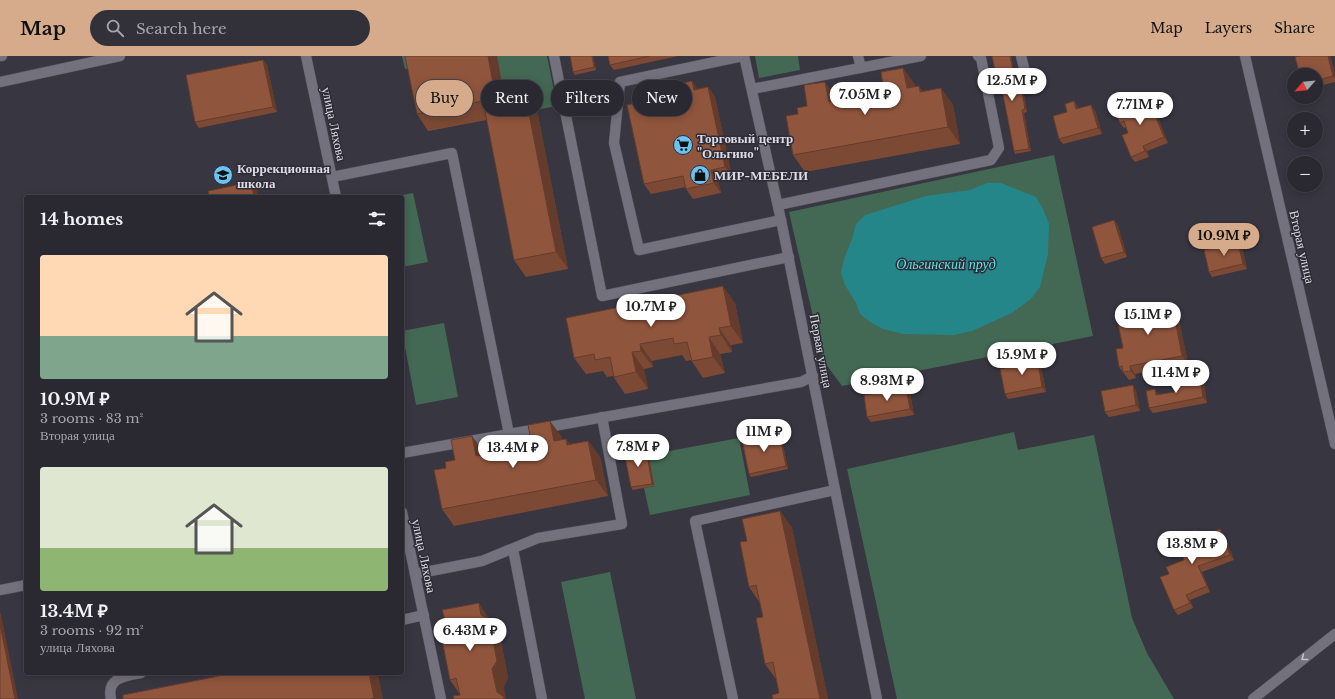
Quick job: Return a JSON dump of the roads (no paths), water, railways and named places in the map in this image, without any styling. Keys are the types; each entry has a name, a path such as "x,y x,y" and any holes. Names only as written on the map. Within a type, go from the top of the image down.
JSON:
{"street":[{"path":"0,82 87,59 120,56"},
{"name":"улица Ляхова","path":"306,56 336,195"},
{"path":"554,56 602,296 789,257"},
{"path":"743,56 620,82 614,143 639,250 781,220"},
{"name":"Первая улица","path":"743,56 752,89 789,257 876,699"},
{"path":"858,56 861,68"},
{"path":"752,89 921,56"},
{"path":"778,205 991,160 999,148 981,58 978,56"},
{"path":"1021,56 1024,68"},
{"name":"Вторая улица","path":"1244,56 1335,444"},
{"path":"332,177 452,153 509,434"},
{"path":"404,453 801,382 813,376"},
{"path":"415,574 482,561 538,538 622,524 602,417"},
{"path":"733,699 695,520 835,490"},
{"name":"улица Ляхова","path":"404,522 441,699"},
{"path":"513,548 542,699"},
{"path":"0,590 24,585"},
{"path":"404,620 424,615"},
{"path":"1254,699 1335,634"},
{"path":"111,699 110,694 112,684 120,677 130,675"}],"water":[{"name":"Ольгинский пруд","path":"987,183 1001,183 1036,197 1049,224 1048,254 1040,287 1031,299 1012,313 972,331 954,335 903,334 883,329 870,322 860,314 856,303 845,285 841,273 844,259 856,224 865,215 926,196 970,190"}],"place":[{"name":"Торговый центр \"Ольгино\"","path":"683,145"},
{"name":"Коррекционная школа","path":"223,175"},
{"name":"МИР-МЕБЕЛИ","path":"700,175"}]}
